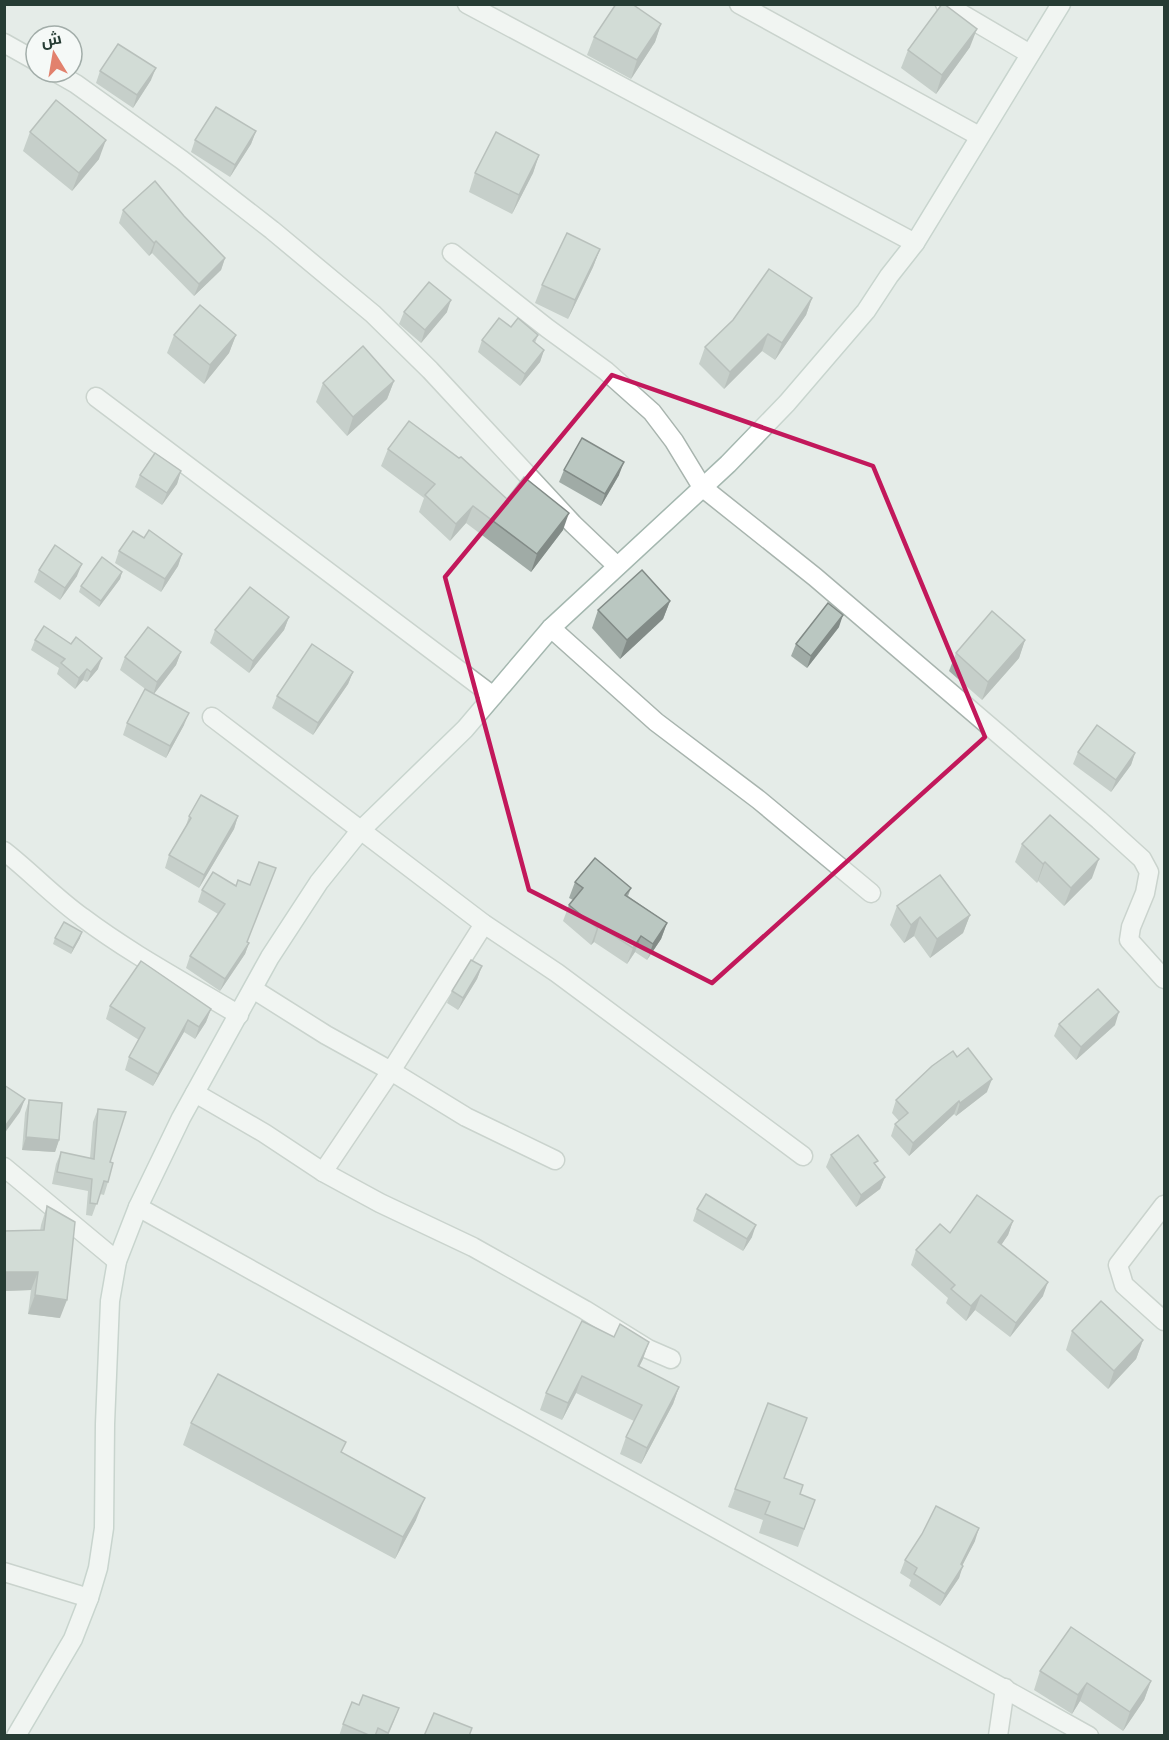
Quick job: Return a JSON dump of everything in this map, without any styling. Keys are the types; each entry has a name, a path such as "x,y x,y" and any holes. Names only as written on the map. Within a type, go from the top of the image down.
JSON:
{"street":[{"path":"466,4 915,243"},
{"path":"739,4 979,136"},
{"path":"945,4 1030,54"},
{"path":"16,1736 73,1639 98,1568 104,1528 106,1372 110,1301 117,1261 138,1207 195,1093 270,957 301,907 341,852 360,831 465,729 551,628 787,404 830,355 866,311 889,276 915,243 1061,4"},
{"path":"4,42 24,54"},
{"path":"76,84 191,167 272,230 373,314 430,370 573,524 617,566"},
{"path":"452,253 606,371 652,412 674,441 702,487 815,577 1142,859 1149,872 1145,893 1131,927 1129,940 1164,979"},
{"path":"96,397 493,696"},
{"path":"551,628 656,722 759,800 871,893"},
{"path":"212,717 484,924 576,987 803,1156"},
{"path":"4,851 83,918 238,1015"},
{"path":"323,1172 391,1071 484,924"},
{"path":"253,989 326,1035 466,1117 555,1161"},
{"path":"195,1093 264,1133 323,1172 380,1203 473,1247 585,1310 648,1349 671,1359"},
{"path":"4,1167 117,1261"},
{"path":"1164,1205 1118,1265 1124,1285 1164,1321"},
{"path":"138,1207 1089,1736"},
{"path":"4,1572 89,1598"},
{"path":"998,1736 1005,1688"}],"highlighted area":[{"path":"612,375 873,466 985,737 712,983 529,890 445,577"}],"building":[{"path":"616,4 632,4 661,24 637,60 594,37"},
{"path":"942,4 977,29 942,75 908,50"},
{"path":"118,44 156,68 137,95 100,71"},
{"path":"56,100 106,140 79,173 30,132"},
{"path":"216,107 256,131 235,165 195,140"},
{"path":"496,132 539,155 519,195 475,173"},
{"path":"155,181 184,216 225,258 199,284 156,241 154,243 123,210"},
{"path":"567,233 600,249 575,300 542,285"},
{"path":"769,269 812,298 782,343 768,334 730,372 705,347 733,320"},
{"path":"429,282 451,300 425,330 404,312"},
{"path":"200,305 236,335 210,365 174,335"},
{"path":"499,318 511,327 518,318 538,335 533,341 544,350 525,374 482,340"},
{"path":"363,346 394,381 353,417 323,383"},
{"path":"409,421 459,458 461,457 507,499 524,477 569,513 537,554 473,506 456,524 425,495 435,484 388,449"},
{"path":"582,438 624,462 605,494 564,470"},
{"path":"155,453 181,471 167,493 140,475"},
{"path":"149,530 182,554 165,579 119,551 133,531 144,538"},
{"path":"55,545 82,564 65,588 39,570"},
{"path":"102,557 122,572 101,601 81,586"},
{"path":"642,570 670,601 627,640 598,610"},
{"path":"250,587 289,617 253,661 215,630"},
{"path":"828,603 843,615 811,656 796,644"},
{"path":"992,611 1025,640 988,682 956,653"},
{"path":"44,626 71,644 76,637 102,658 91,672 87,669 79,678 61,663 65,659 35,640"},
{"path":"148,627 181,652 157,682 125,657"},
{"path":"312,644 353,672 318,723 277,696"},
{"path":"145,689 189,713 170,746 127,723"},
{"path":"1097,725 1135,753 1116,780 1078,752"},
{"path":"201,795 238,816 204,875 169,855 191,818 189,816"},
{"path":"1050,815 1099,859 1071,888 1045,862 1043,864 1022,844"},
{"path":"595,858 631,888 625,895 667,923 653,944 641,936 633,948 599,926 597,928 569,905 583,888 575,882"},
{"path":"259,862 276,868 247,942 249,943 225,979 190,956 225,904 202,890 213,872 236,886 238,880 250,885"},
{"path":"940,875 970,915 937,939 920,917 911,925 897,906"},
{"path":"64,922 82,932 73,948 55,938"},
{"path":"471,960 482,966 463,998 452,991"},
{"path":"141,961 211,1009 199,1027 188,1020 158,1074 129,1057 145,1028 110,1006"},
{"path":"1098,989 1119,1012 1081,1047 1059,1024"},
{"path":"968,1048 992,1079 960,1103 959,1101 913,1143 895,1124 908,1113 896,1100 932,1066 953,1051 957,1057"},
{"path":"4,1085 25,1099 6,1125 4,1124"},
{"path":"29,1100 62,1103 59,1140 26,1137"},
{"path":"98,1109 126,1112 110,1162 113,1163 108,1182 104,1181 97,1204 90,1203 92,1179 57,1172 61,1152 94,1159"},
{"path":"858,1135 878,1161 874,1163 885,1177 861,1195 831,1155"},
{"path":"706,1194 756,1225 747,1239 697,1209"},
{"path":"977,1195 1013,1221 998,1242 1048,1282 1016,1323 981,1295 971,1306 951,1289 955,1285 916,1250 940,1224 950,1233"},
{"path":"47,1206 75,1222 67,1300 35,1295 38,1272 4,1272 4,1231 44,1230"},
{"path":"1101,1301 1143,1340 1114,1371 1072,1331"},
{"path":"582,1321 614,1337 620,1324 649,1342 638,1366 679,1387 647,1448 626,1437 642,1405 582,1376 568,1403 546,1393"},
{"path":"218,1374 346,1442 341,1452 425,1498 403,1537 191,1423"},
{"path":"768,1403 807,1418 784,1478 803,1485 800,1494 815,1500 804,1529 765,1514 770,1502 735,1489"},
{"path":"936,1506 979,1528 961,1564 963,1566 945,1594 914,1574 917,1568 905,1560"},
{"path":"1071,1627 1151,1681 1130,1712 1087,1683 1078,1695 1040,1671"},
{"path":"363,1695 399,1708 388,1733 378,1728 375,1736 371,1736 343,1724 352,1702 359,1705"},
{"path":"434,1713 472,1728 469,1736 424,1736"}]}
